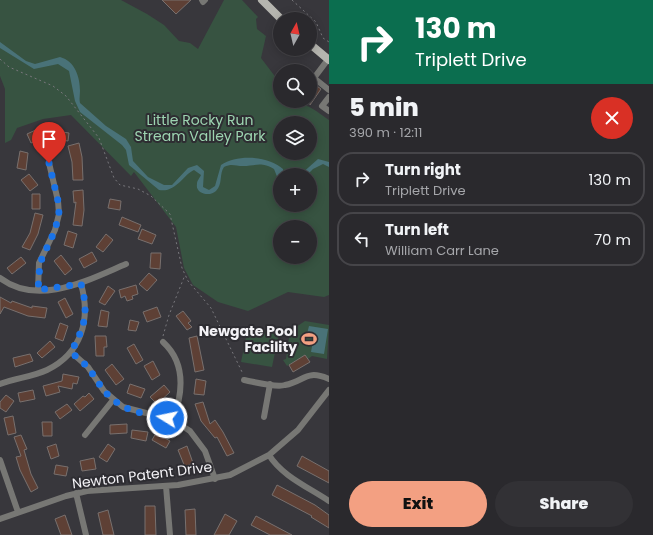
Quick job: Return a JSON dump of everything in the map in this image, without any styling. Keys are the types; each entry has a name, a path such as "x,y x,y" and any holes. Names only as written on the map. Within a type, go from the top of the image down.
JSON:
{"main road":[{"path":"262,0 274,12"},
{"path":"317,50 329,59"}],"street":[{"path":"202,0 203,2 205,0"},
{"path":"329,59 314,78 329,90"},
{"path":"329,97 322,106 329,111"},
{"path":"38,290 40,263 55,230 59,214 58,201 49,163"},
{"path":"0,278 18,288 38,290 81,284 126,264"},
{"path":"0,384 47,370 71,352 81,333 85,319 85,299 81,284"},
{"path":"163,342 175,356 181,381 180,398 173,420"},
{"path":"71,352 88,367 104,391 113,400 132,411 173,420 190,431 201,443 215,479"},
{"path":"244,380 284,386 305,376 315,374 329,379"},
{"path":"264,417 270,384"},
{"name":"Newton Patent Drive","path":"0,519 76,493 110,489 166,486 230,476 269,455 298,430 329,390"},
{"path":"85,435 113,400"},
{"path":"269,455 276,466 286,474 329,501"},
{"path":"0,460 18,512"},
{"path":"166,486 170,535"},
{"path":"76,493 86,535"}],"path":[{"path":"292,0 316,22 323,38 329,42"},
{"path":"0,59 9,67 53,86 66,96 99,138 114,178 120,185 138,189 165,208 170,214 188,281 211,308 240,366 244,380"},
{"path":"163,342 168,315 185,274"}],"green space":[{"name":"Little Rocky Run Stream Valley Park","path":"0,0 121,0 164,25 179,41 190,43 198,49 224,0 242,0 258,17 256,19 257,29 266,36 261,58 273,74 273,108 310,108 329,120 329,295 324,297 288,292 248,311 218,302 193,285 184,268 176,227 134,172 131,176 71,115 43,119 17,128 11,140 5,143 5,89 0,76"},
{"name":"Newgate Pool Facility","path":"305,321 329,325 327,359 312,356 308,359 305,355 287,366 283,360 286,359 290,331"},
{"path":"248,327 279,333 272,367 241,362"}],"water":[{"path":"0,42 26,61 35,64 60,57 69,62 76,70 78,75 80,103 106,126 126,139 131,147 133,161 148,177 164,185 172,185 188,168 197,165 204,171 203,187 209,190 215,186 221,165 236,159 261,159 269,161 282,168 273,169 258,164 243,166 231,165 224,167 220,185 216,191 210,194 204,194 198,190 197,183 201,175 194,170 170,189 159,190 129,165 126,150 122,145 80,112 75,101 69,71 58,64 34,69 0,48"},
{"path":"317,160 329,162 329,167 323,164 315,168 308,168"},
{"path":"309,326 328,329 324,354 311,352 314,335 307,334"}],"building":[{"path":"162,0 191,0 176,14"},
{"path":"317,86 321,89 317,95"},
{"path":"40,128 45,137 31,143 27,134"},
{"path":"50,130 69,133 68,141 49,138"},
{"path":"79,143 82,157 83,180 73,180 72,162 68,146"},
{"path":"20,151 28,153 26,170 17,168"},
{"path":"29,174 38,185 30,191 21,180"},
{"path":"83,190 84,210 82,226 73,225 76,202 74,203 73,191"},
{"path":"32,194 40,194 40,209 32,209"},
{"path":"110,199 121,201 120,210 108,208"},
{"path":"35,213 43,215 38,234 30,250 22,247 30,233"},
{"path":"122,217 141,225 138,232 119,225"},
{"path":"142,229 156,235 152,244 138,239"},
{"path":"68,231 77,234 73,248 64,245"},
{"path":"106,234 113,240 103,252 96,247"},
{"path":"92,252 97,261 84,268 79,259"},
{"path":"151,253 161,253 160,269 150,268"},
{"path":"61,255 72,269 65,275 54,261"},
{"path":"21,257 26,263 12,274 7,268"},
{"path":"149,273 157,280 147,291 139,284"},
{"path":"136,285 138,294 132,296 133,299 127,301 125,296 121,298 119,290"},
{"path":"108,286 115,291 105,305 99,302"},
{"path":"0,297 11,303 12,301 32,308 32,306 47,308 45,318 28,316 4,307 0,314"},
{"path":"65,298 73,314 66,318 58,302"},
{"path":"157,307 161,317 147,322 143,312"},
{"path":"101,310 109,312 107,327 98,326"},
{"path":"183,311 191,321 188,323 192,327 187,330 176,316"},
{"path":"130,320 139,322 136,331 128,330"},
{"path":"60,323 68,326 63,341 55,338"},
{"path":"95,336 106,336 107,347 104,347 104,356 96,356"},
{"path":"197,336 204,370 195,372 189,338"},
{"path":"50,341 55,347 42,358 37,353"},
{"path":"134,344 143,360 136,364 127,348"},
{"path":"30,354 33,361 15,367 13,358"},
{"path":"305,355 310,362 293,372 289,365"},
{"path":"153,361 160,375 152,380 144,366"},
{"path":"112,364 124,379 116,385 105,370"},
{"path":"63,374 79,377 77,384 73,383 72,389 58,386 60,392 46,396 43,386 62,381"},
{"path":"196,379 206,381 204,395 194,394"},
{"path":"130,384 145,389 141,398 127,393"},
{"path":"164,385 170,392 157,404 150,397"},
{"path":"33,390 35,399 20,402 18,393"},
{"path":"89,393 94,399 80,411 74,404"},
{"path":"6,395 14,401 6,412 0,408 0,402"},
{"path":"203,402 210,424 215,420 234,453 227,456 217,437 215,438 201,421 195,404"},
{"path":"67,404 72,410 60,419 55,412"},
{"path":"13,416 16,433 8,435 4,418"},
{"path":"42,422 52,422 52,436 43,436"},
{"path":"127,424 127,433 110,434 110,425"},
{"path":"132,430 148,432 146,441 131,438"},
{"path":"156,433 170,441 166,448 152,440"},
{"path":"21,435 27,449 24,450 31,474 38,488 31,492 20,470 16,457 21,456 14,437"},
{"path":"56,444 59,456 51,459 47,447"},
{"path":"108,444 115,449 107,462 99,457"},
{"path":"187,446 193,463 185,467 178,450"},
{"path":"302,456 329,471 329,483 297,466"},
{"path":"94,458 96,469 82,471 80,461"},
{"path":"56,465 68,467 66,476 54,474"},
{"path":"277,485 315,505 329,515 329,528 311,517 312,516 272,495"},
{"path":"145,506 155,506 156,535 145,535"},
{"path":"195,509 196,535 186,535 185,510"},
{"path":"108,510 114,535 103,535 98,513"},
{"path":"225,514 237,521 229,535 214,535"},
{"path":"65,515 72,535 61,535 55,519"},
{"path":"256,516 292,535 270,535 251,525"}],"place":[{"name":"Newgate Pool Facility","path":"309,339"}],"route":[{"path":"49,163 58,201 59,214 55,230 42,255 38,274 38,290 70,287 81,284 85,299 86,314 81,333 71,352 88,367 104,391 123,407 144,414 167,418"}]}
